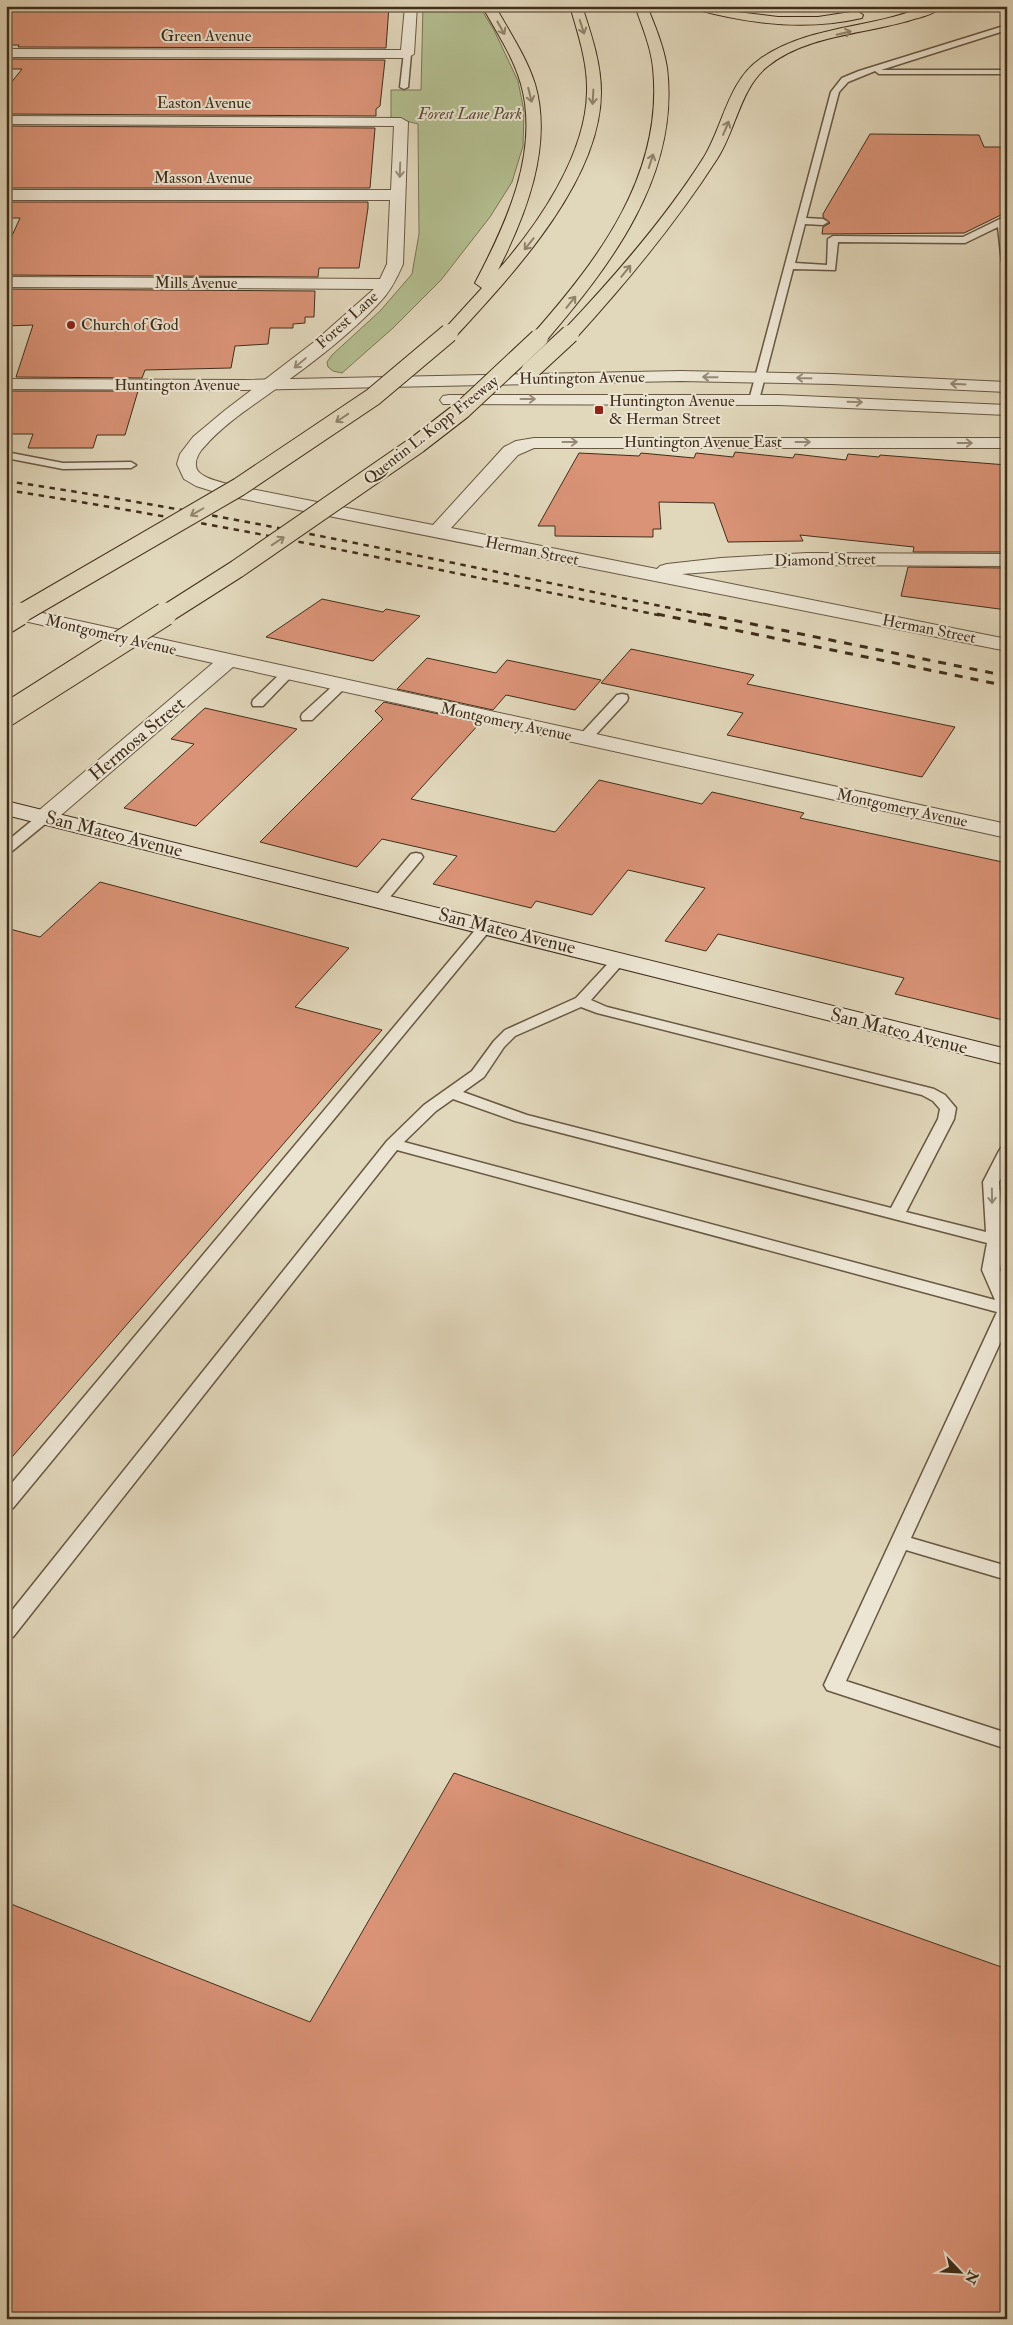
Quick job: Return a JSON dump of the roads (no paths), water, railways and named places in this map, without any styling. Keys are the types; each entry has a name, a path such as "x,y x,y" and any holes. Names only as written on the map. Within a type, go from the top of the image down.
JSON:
{"highway":[{"path":"449,333 484,281 504,241 517,206 532,148 534,125 527,85 513,50 488,6"},
{"path":"6,622 232,492 373,397 449,333 507,271 537,234 558,202 583,144 591,117 594,92 587,43 576,6"},
{"name":"Quentin L. Kopp Freeway","path":"6,715 237,569 346,495 462,410 539,338 592,275 615,241 646,177 656,148 662,93 660,68 655,45 641,6"},
{"path":"699,6 735,16 778,20 826,19 870,12"},
{"path":"346,495 500,394 570,334 608,294 698,176 722,138 746,83 753,72 763,63 776,55 801,45 897,21 936,6"},
{"path":"6,611 149,539"},
{"path":"6,732 31,712 237,569"}],"street":[{"path":"407,54 411,6"},
{"name":"Green Avenue","path":"6,54 407,54"},
{"name":"Easton Avenue","path":"6,120 402,122"},
{"name":"Forest Lane","path":"273,384 372,301 385,284 395,264 402,122"},
{"name":"Masson Avenue","path":"6,195 399,195"},
{"name":"Mills Avenue","path":"6,282 385,284"},
{"name":"Huntington Avenue","path":"6,384 273,384 579,377 759,377 1007,387"},
{"name":"Herman Street","path":"273,384 232,413 188,454 186,466 191,476 207,484 228,490 436,533 1007,644"},
{"name":"Huntington Avenue","path":"6,395 251,400 398,400"},
{"name":"Huntington Avenue","path":"428,400 754,400 896,404 1007,410"},
{"name":"Huntington Avenue East","path":"436,533 512,451 522,446 551,442 1007,443"},
{"name":"Diamond Street","path":"643,573 703,565 807,559 1007,560"},
{"name":"Montgomery Avenue","path":"6,611 340,686 1007,831"},
{"name":"Hermosa Street","path":"45,817 228,661"},
{"name":"San Mateo Avenue","path":"6,808 1007,1057"}],"lane":[{"path":"754,400 835,92 845,80 862,72 1007,27"},
{"path":"404,87 407,54"},
{"path":"862,72 1007,72"},
{"path":"801,221 823,222"},
{"path":"988,221 1004,221"},
{"path":"790,266 832,268 833,239 965,240 1004,221"},
{"path":"1004,221 1007,262"},
{"path":"6,455 63,466 131,465"},
{"path":"258,703 287,674"},
{"path":"307,717 340,686"},
{"path":"584,739 622,698"},
{"path":"6,849 45,817"},
{"path":"380,900 416,857"},
{"path":"6,1503 486,926"},
{"path":"6,1632 393,1144 430,1108 478,1074 499,1044 510,1033 581,1001 620,960"},
{"path":"581,1001 602,1010 928,1092 939,1098 948,1108 946,1119 896,1214"},
{"path":"452,1093 521,1118 996,1240"},
{"path":"393,1144 1007,1308"},
{"path":"1007,1151 991,1182 992,1212 996,1240 991,1270 1007,1308 834,1685 1007,1741"},
{"path":"899,1541 1007,1574"}],"railway":[{"path":"6,481 270,526 709,616"},
{"path":"6,490 253,533 663,616"},
{"path":"657,614 1007,686"},
{"path":"703,614 1007,676"}],"place":[{"name":"Church of God","path":"71,325"},
{"name":"Huntington Avenue & Herman Street","path":"599,410"}],"park label":[{"name":"Forest Lane Park","path":"470,114"}]}
